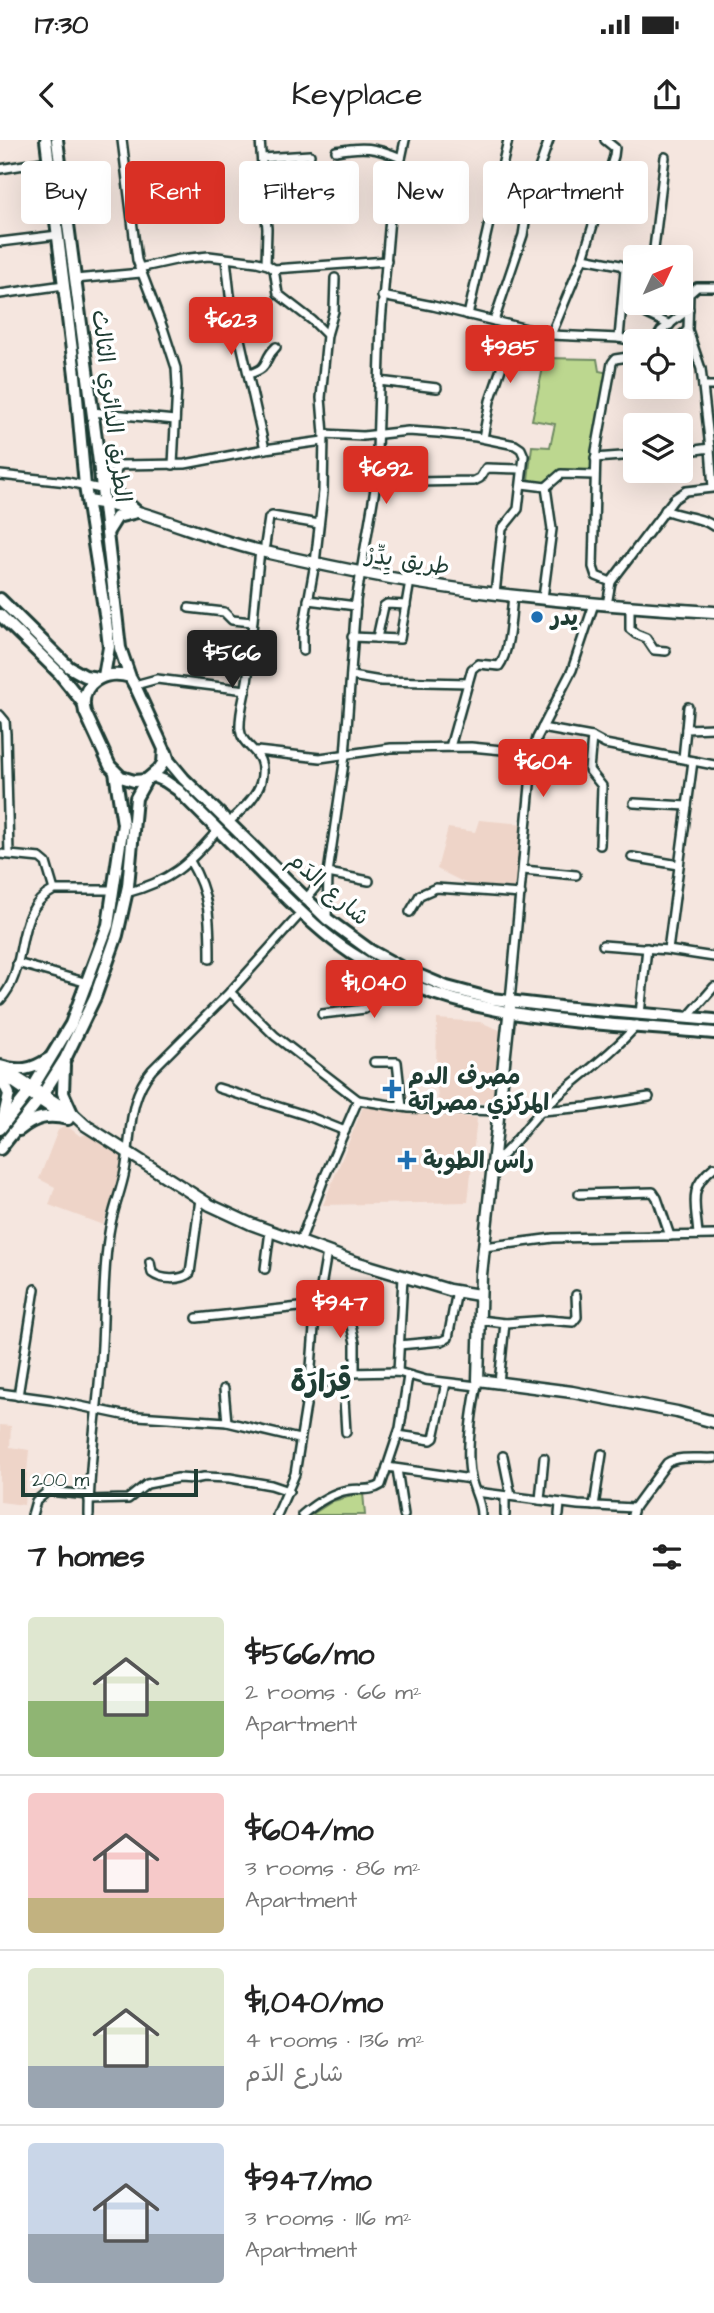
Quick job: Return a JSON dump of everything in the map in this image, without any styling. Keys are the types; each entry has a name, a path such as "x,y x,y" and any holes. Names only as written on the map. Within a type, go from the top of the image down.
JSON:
{"main road":[{"name":"الطريق الدائري الثالث","path":"46,140 48,161"},
{"name":"الطريق الدائري الثالث","path":"57,140 120,648 132,681 164,749"},
{"name":"الطريق الدائري الثالث","path":"56,224 86,486 108,647 101,677"},
{"path":"99,466 114,491 137,512"},
{"path":"107,533 117,517 137,512"},
{"path":"0,599 69,667 85,676 116,674 132,681"},
{"path":"0,615 59,673 83,703 115,772 124,824 114,890 108,925 76,1026"},
{"path":"83,703 87,689 101,677"},
{"path":"0,1149 95,998 117,935 126,893 136,798 163,763 164,749"},
{"name":"شارع الدَم","path":"164,749 176,770 327,919 371,951 414,974 510,1007"},
{"name":"شارع الدَم","path":"115,772 128,780 164,780 178,790 302,912 340,946 379,970 439,995 510,1007 638,1020 714,1032"},
{"name":"شارع الدَم","path":"638,1020 714,1020"},
{"path":"0,1067 27,1070 60,1056"},
{"path":"9,1138 38,1118 70,1116 63,1093 60,1056"},
{"path":"0,1074 9,1094 0,1129"},
{"path":"0,1129 36,1093"}],"street":[{"path":"122,140 140,270 176,368 173,465"},
{"path":"260,140 267,229 266,264"},
{"path":"327,919 328,873 345,756 352,637 376,483 382,296 391,206 405,140"},
{"path":"468,315 508,140"},
{"path":"494,321 523,235 536,175 549,140"},
{"path":"551,335 583,258 615,153 614,146 605,140"},
{"path":"336,150 357,143 401,158"},
{"path":"262,158 310,155"},
{"path":"654,245 665,157"},
{"path":"0,169 21,166"},
{"path":"0,242 58,235"},
{"path":"75,279 140,270 202,256 266,264 274,269 387,261"},
{"path":"583,258 620,265 625,269 619,338"},
{"path":"226,259 231,302 265,449"},
{"path":"274,269 278,294 327,335"},
{"path":"303,651 325,470 321,398 327,335 334,311 335,278"},
{"path":"0,295 64,285"},
{"path":"693,288 714,287"},
{"path":"382,296 551,335 623,339"},
{"path":"649,315 670,325"},
{"path":"664,329 682,315"},
{"path":"483,438 487,411 512,327"},
{"path":"607,605 611,582 674,499 686,491 714,489 711,437 698,357 693,344"},
{"path":"249,374 262,370 269,353 276,347"},
{"path":"611,582 599,578 594,571 594,475 600,421 612,363 615,359 623,358"},
{"path":"379,380 437,388"},
{"path":"703,386 714,386"},
{"path":"92,412 175,420"},
{"path":"99,466 117,470 119,465 173,465 323,437 408,431 483,438 521,449 524,456 518,510 502,529 495,594"},
{"path":"693,450 710,448"},
{"path":"595,458 623,456"},
{"path":"415,482 474,481 480,478 486,468 522,469"},
{"path":"522,484 546,487 561,474 594,475"},
{"path":"0,475 68,482 102,489"},
{"path":"543,598 552,529 546,487"},
{"name":"طريق يِدِّرْ","path":"88,501 137,512 225,542 262,548 360,573 495,594 714,612"},
{"path":"666,510 678,516 709,522 713,526"},
{"path":"319,524 272,516 270,518 262,548 252,622 240,731 245,742 257,751 320,758 391,748 450,747 533,752"},
{"path":"352,637 400,639 410,581"},
{"path":"450,747 472,669 476,664 501,664 513,595"},
{"path":"308,600 356,606"},
{"path":"481,1515 480,1502 471,1479 470,1449 478,1383 479,1295 510,1007 533,752 542,728 579,655 594,604"},
{"path":"377,638 385,605 406,606"},
{"path":"629,607 629,625 633,632 646,638 654,650 666,651"},
{"path":"190,608 224,612 232,620 252,622"},
{"path":"351,676 380,681 468,683"},
{"path":"132,681 158,679 246,690"},
{"path":"683,758 688,708"},
{"path":"0,715 5,721 6,734 9,854"},
{"path":"542,728 714,765"},
{"path":"686,729 714,728"},
{"path":"592,737 589,771 602,786 600,845"},
{"path":"228,822 252,798 261,783 262,767 257,751"},
{"path":"668,950 693,761"},
{"path":"635,803 687,806"},
{"path":"126,893 160,883 190,861 218,830"},
{"path":"0,854 44,860 54,890"},
{"path":"632,858 679,865"},
{"path":"190,861 209,908 210,959"},
{"path":"523,870 576,875"},
{"path":"328,873 369,881"},
{"path":"305,900 328,873"},
{"path":"410,912 420,895 436,888 521,894"},
{"path":"0,1000 8,989 30,911 38,900 54,890 114,890"},
{"path":"89,1515 108,1234 124,1178 132,1109 143,1080 230,992 302,912"},
{"path":"603,945 714,957"},
{"path":"492,1164 509,1149 541,1111 616,1048 638,1020 648,948"},
{"path":"16,963 88,983"},
{"path":"322,1014 365,1009 371,1001 379,970"},
{"path":"687,1018 713,989"},
{"path":"230,992 267,1029 358,1100 402,1107 498,1111"},
{"path":"374,1062 397,1062 402,1107"},
{"path":"0,1067 70,1116 222,1211 327,1252 403,1277 479,1295"},
{"path":"0,1074 36,1093"},
{"path":"218,1088 305,1115 345,1131"},
{"path":"541,1111 649,1097"},
{"path":"300,1242 358,1100"},
{"path":"698,1235 696,1186 714,1167"},
{"path":"579,1194 653,1192 670,1236"},
{"path":"150,1262 152,1273 157,1277 183,1278 190,1273 200,1199"},
{"path":"265,1269 270,1231"},
{"path":"484,1247 553,1238 714,1235"},
{"path":"277,1515 295,1474 327,1252"},
{"path":"398,1372 403,1277"},
{"path":"18,1396 35,1289"},
{"path":"399,1345 435,1342 448,1338 457,1291"},
{"path":"480,1320 505,1323 544,1320 573,1322 577,1317 576,1295"},
{"path":"197,1318 318,1305"},
{"path":"316,1314 344,1316 350,1321 355,1343 355,1373"},
{"path":"499,1383 505,1323"},
{"path":"346,1432 343,1383 346,1375 355,1373 398,1372 446,1383 499,1383 572,1391 714,1422"},
{"path":"302,1515 332,1495 349,1490 377,1488 384,1481 404,1410 408,1376"},
{"path":"310,1380 343,1383"},
{"path":"398,1435 433,1440 446,1383"},
{"path":"224,1390 227,1422"},
{"path":"0,1393 51,1400 97,1411 227,1422 299,1439"},
{"path":"594,1506 602,1454"},
{"path":"503,1456 508,1496 505,1515"},
{"path":"540,1500 544,1458"},
{"path":"476,1492 633,1511 662,1468 672,1460 714,1458"},
{"path":"387,1467 471,1479"},
{"path":"397,1469 404,1515"},
{"path":"32,1515 36,1501 48,1491 128,1499 147,1485 178,1478 230,1478 289,1491"},
{"path":"559,1515 561,1503"}],"shaded area":[{"path":"479,820 525,824 519,892 467,884 437,869 448,828 475,832"},
{"path":"437,1019 480,1022 505,1032 496,1103 438,1102"},
{"name":"راس الطوبة","path":"363,1107 477,1118 468,1202 323,1205"},
{"path":"67,1126 80,1136 88,1134 125,1157 103,1225 49,1205 55,1187 39,1179 58,1130"},
{"path":"0,1425 11,1426 10,1447 29,1450 24,1505 0,1502"}],"green space":[{"path":"545,358 597,359 599,371 609,373 593,472 565,473 550,484 528,482 532,446 550,447 555,424 532,420"},
{"path":"363,1493 365,1515 311,1515 333,1501"}],"place":[{"name":"يدر","path":"537,617"},
{"name":"مصرف الدم المركزي مصراتة","path":"392,1089"},
{"name":"راس الطوبة","path":"407,1160"}],"district":[{"name":"قِرَارَة","path":"321,1381"}]}
